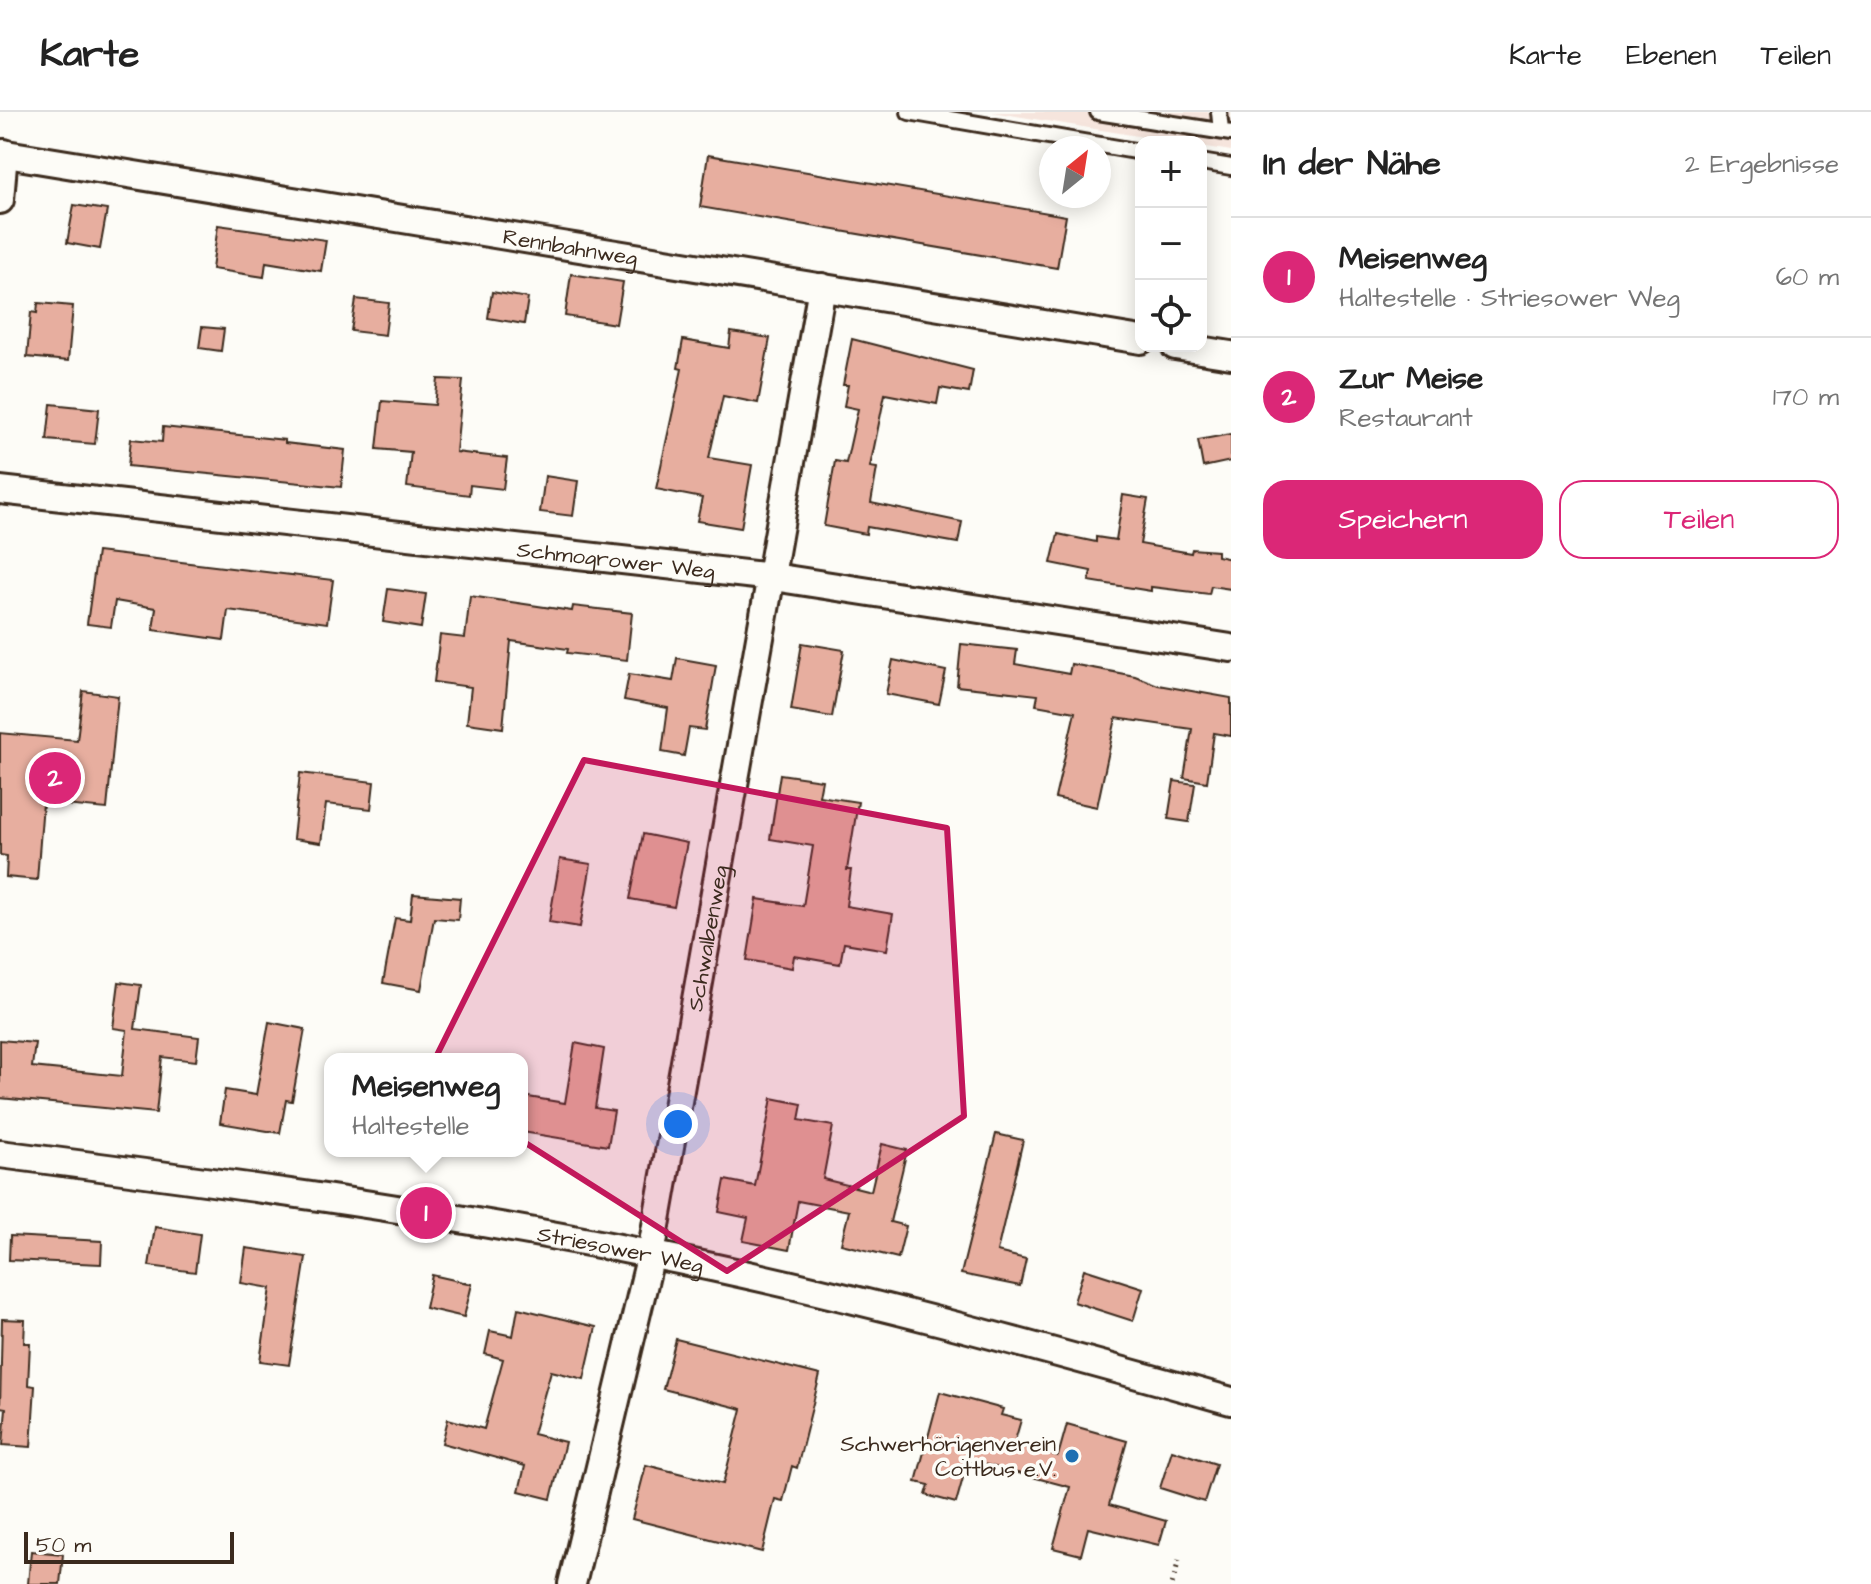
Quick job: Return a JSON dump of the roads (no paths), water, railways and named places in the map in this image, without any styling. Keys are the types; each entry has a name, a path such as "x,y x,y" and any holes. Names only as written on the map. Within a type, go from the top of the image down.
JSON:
{"street":[{"path":"0,200 2,153"},
{"name":"Rennbahnweg","path":"2,153 1135,339"},
{"name":"Schwalbenweg","path":"572,1584 651,1254 822,287"},
{"path":"1207,351 1231,355"},
{"name":"Schmogrower Weg","path":"0,490 773,577 1231,648"},
{"name":"Striesower Weg","path":"0,1154 358,1202 651,1254 907,1313 1231,1401"}],"lane":[{"path":"909,112 1135,151"},
{"path":"1098,112 1226,132 1219,112"},
{"path":"1207,163 1231,167"}],"place":[{"name":"Zur Meise","path":"55,778"},
{"name":"Meisenweg","path":"426,1213"},
{"name":"Schwerhörigenverein Cottbus e.V.","path":"1072,1456"}]}
